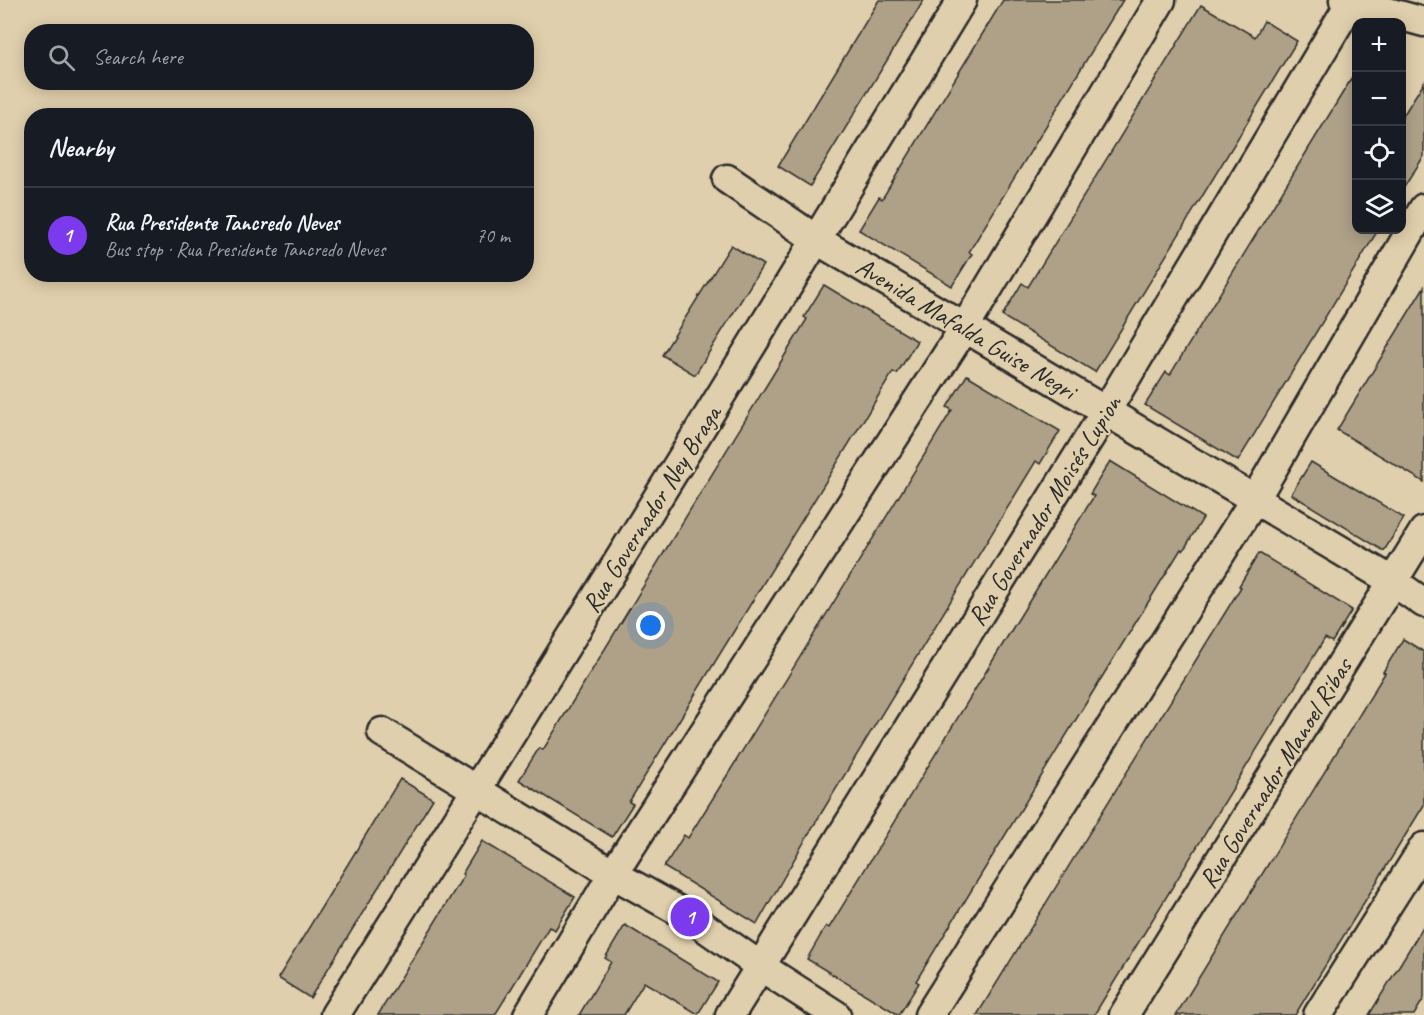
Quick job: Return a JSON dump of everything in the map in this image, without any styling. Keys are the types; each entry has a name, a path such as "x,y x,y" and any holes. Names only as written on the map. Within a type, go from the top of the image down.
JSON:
{"street":[{"name":"Rua Governador Ney Braga","path":"335,1015 817,240 962,0"},
{"path":"528,1015 613,874 965,327 1161,0"},
{"path":"1347,1 1424,22"},
{"name":"Rua Governador Moisés Lupion","path":"730,1015 1106,411 1347,1"},
{"name":"Avenida Mafalda Guise Negri","path":"727,179 817,240 1394,582 1424,603"},
{"path":"929,1015 1255,499 1424,208"},
{"name":"Rua Governador Manoel Ribas","path":"1124,1015 1424,531"},
{"path":"382,732 613,874 690,917 836,1015"},
{"path":"1318,1015 1424,847"}],"building":[{"path":"879,0 924,0 810,186 778,166"},
{"path":"1003,0 1123,0 969,252 972,254 952,286 859,230 879,197 882,199"},
{"path":"1201,5 1255,37 1264,21 1297,41 1095,372 1002,316 1022,283 1028,287"},
{"path":"1352,78 1352,234 1376,234 1238,461 1145,405 1166,372 1170,375"},
{"path":"1424,82 1424,156 1406,184 1406,126 1406,111"},
{"path":"731,245 763,265 695,375 662,355"},
{"path":"824,285 917,341 897,374 893,372 629,802 633,804 612,837 519,780 539,748 543,750 807,319 804,317"},
{"path":"1424,287 1424,482 1337,430"},
{"path":"967,375 1060,431 1040,464 1036,461 811,830 757,924 664,867 684,835 688,838 728,774 952,410 947,407"},
{"path":"1110,461 1203,518 1183,551 1181,549 916,981 919,983 899,1015 807,959 826,926 829,928 1094,496 1090,494"},
{"path":"1311,462 1404,518 1384,551 1291,494"},
{"path":"1259,553 1352,610 1332,642 1325,638 1094,1015 977,1015 1241,587 1239,586"},
{"path":"1403,639 1424,652 1424,805 1295,1015 1176,1015 1385,673 1383,672"},
{"path":"400,779 433,799 310,998 278,978"},
{"path":"482,841 575,897 555,930 549,927 495,1015 378,1015 464,875 462,874"},
{"path":"625,925 718,982 698,1014 644,982 624,1015 579,1015 611,962 605,958"},
{"path":"1424,925 1424,998 1414,1015 1369,1015"}],"place":[{"name":"Rua Presidente Tancredo Neves","path":"690,917"}]}
